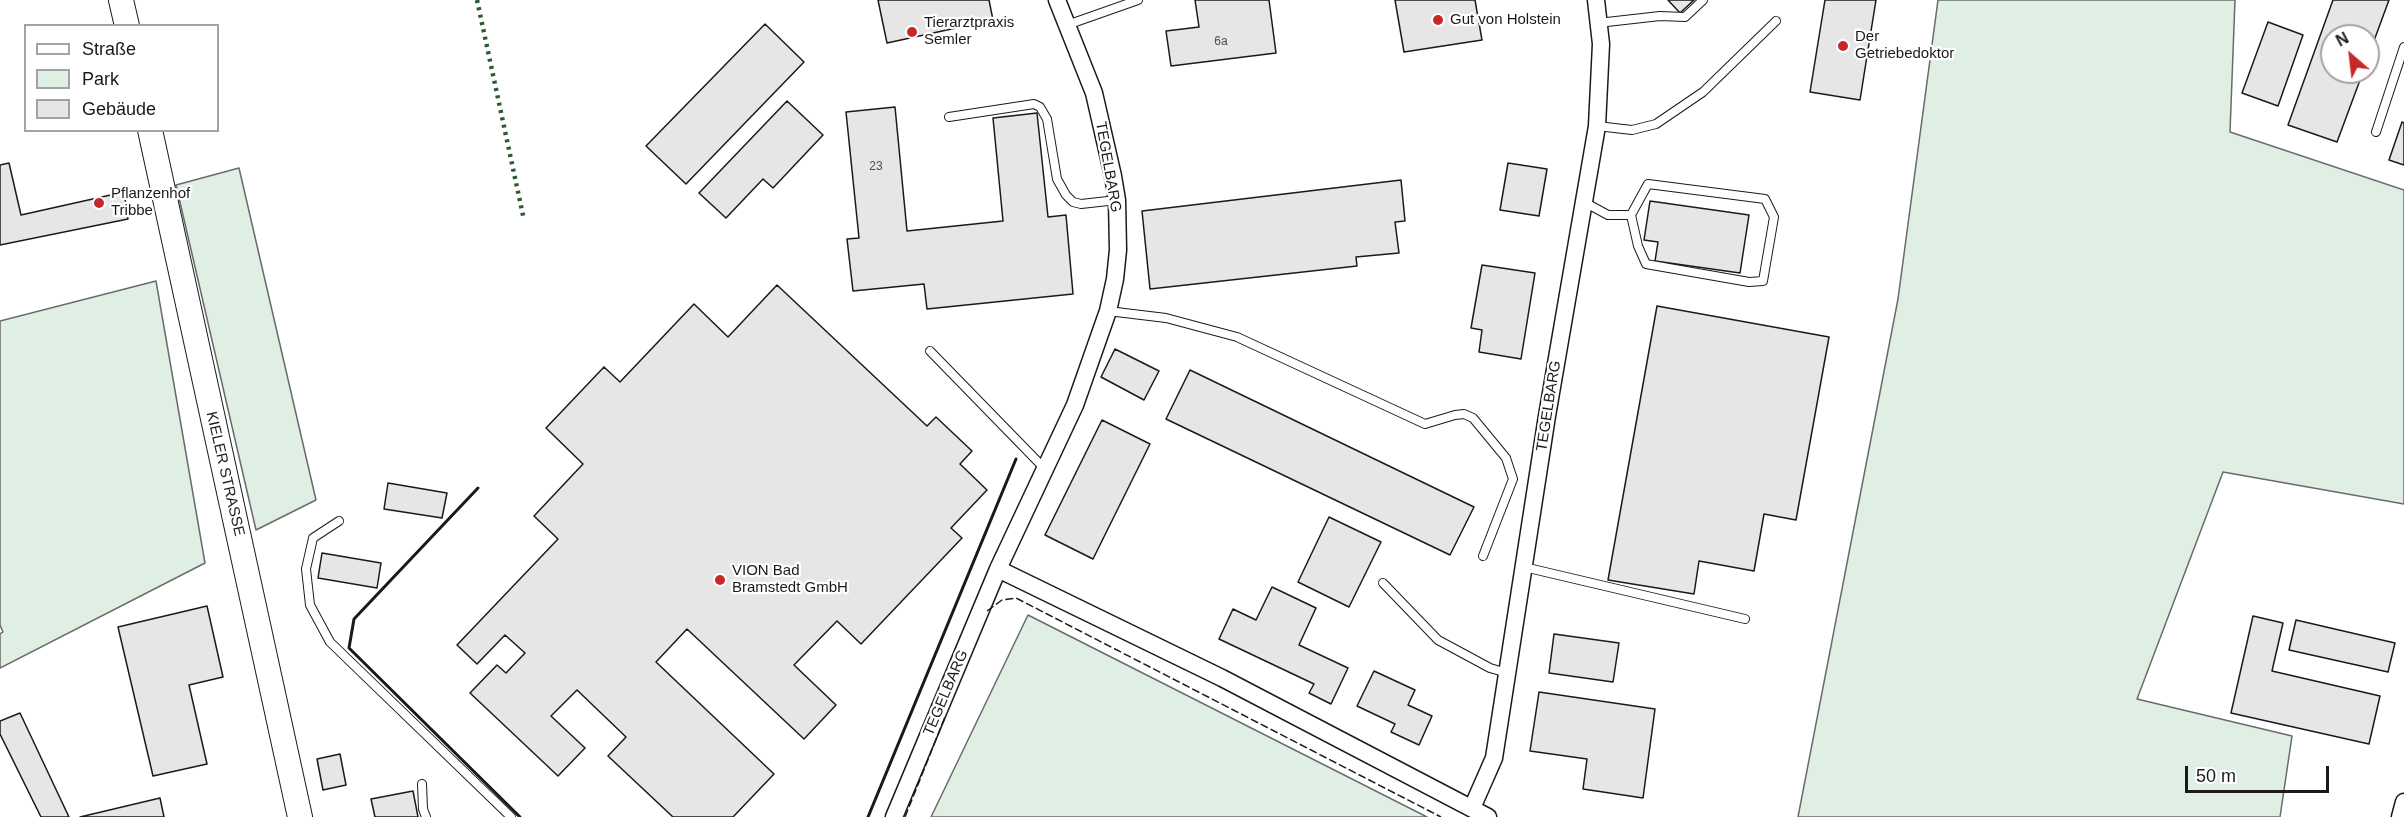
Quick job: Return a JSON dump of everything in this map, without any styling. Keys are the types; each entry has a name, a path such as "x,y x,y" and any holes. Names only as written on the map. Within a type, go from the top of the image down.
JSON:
{"street":[{"path":"121,0 127,24"},
{"name":"TEGELBARG","path":"894,817 998,569 1075,405 1108,311 1118,250 1117,200 1094,93 1058,0"},
{"name":"TEGELBARG","path":"1472,808 1494,758 1547,416 1597,126 1601,44 1596,0"},
{"name":"KIELER STRASSE","path":"150,132 300,817"},
{"path":"998,569 1222,678 1488,817"},
{"path":"2400,817 2404,802"}],"lane":[{"path":"1066,25 1138,0"},
{"path":"1598,23 1660,16 1685,17 1703,0"},
{"path":"1597,126 1632,130 1656,124 1703,92 1776,21"},
{"path":"2376,132 2404,47"},
{"path":"948,117 1034,104 1040,107 1047,119 1057,179 1066,195 1073,202 1080,204 1117,200"},
{"path":"1648,184 1765,199 1774,217 1763,281 1749,282 1646,264 1638,246 1631,215 1648,184"},
{"path":"1584,202 1608,214 1631,215"},
{"path":"1108,311 1166,318 1243,339 1425,424 1455,415 1464,414 1473,418 1506,458 1513,479 1483,556"},
{"path":"930,351 1045,469"},
{"path":"339,521 313,538 306,569 310,605 330,642 511,817"},
{"path":"1524,567 1745,619"},
{"path":"1383,583 1438,640 1490,668 1508,673"},
{"path":"423,784 423,809 426,817"}],"green space":[{"path":"1938,0 2235,0 2230,132 2404,190 2404,504 2223,472 2137,699 2292,736 2280,817 1798,817 1898,299"},
{"path":"239,168 316,500 256,530 176,185"},
{"path":"156,281 205,563 0,668 0,634 3,632 0,625 0,321"},
{"path":"1028,615 1427,817 931,817"}],"building":[{"name":"Tierarztpraxis Semler","path":"878,0 989,0 993,20 887,43"},
{"path":"1195,0 1269,0 1276,53 1171,66 1166,31 1199,27"},
{"name":"Gut von Holstein","path":"1395,0 1475,0 1482,40 1404,52"},
{"path":"1668,0 1694,0 1680,13"},
{"name":"Der Getriebedoktor","path":"1825,0 1876,0 1860,100 1810,92"},
{"path":"2333,0 2389,0 2380,24 2324,24"},
{"path":"2268,22 2303,35 2278,106 2242,93"},
{"path":"765,24 804,62 686,184 646,146"},
{"path":"2320,36 2320,84 2359,84 2337,142 2288,125"},
{"path":"787,101 823,135 773,188 763,179 726,218 699,193"},
{"path":"895,107 907,231 1003,221 993,118 1037,113 1048,217 1066,215 1073,294 927,309 924,284 853,291 847,239 859,238 846,112"},
{"path":"2402,122 2404,123 2404,165 2389,160"},
{"name":"Pflanzenhof Tribbe","path":"9,163 21,215 124,192 128,219 0,245 0,165"},
{"path":"1508,163 1547,169 1539,216 1500,210"},
{"path":"1401,180 1405,221 1395,222 1399,253 1356,257 1357,266 1150,289 1142,211"},
{"path":"1650,201 1749,215 1740,273 1655,261 1658,242 1644,240"},
{"path":"1482,265 1535,273 1521,359 1479,352 1482,330 1471,328"},
{"name":"VION Bad Bramstedt GmbH","path":"777,285 927,426 936,417 972,451 960,464 987,490 951,528 962,538 861,644 837,621 794,665 836,705 804,739 687,629 656,662 774,774 733,817 673,817 608,756 626,737 577,690 551,716 585,748 558,776 470,693 497,665 506,673 525,653 505,635 477,664 457,645 558,539 534,516 583,464 546,428 604,367 620,382 694,304 728,337"},
{"path":"1657,306 1829,337 1796,520 1764,514 1754,571 1699,561 1694,594 1608,580"},
{"path":"1115,349 1159,371 1144,400 1101,377"},
{"path":"1190,370 1474,507 1450,555 1166,419"},
{"path":"1102,420 1150,444 1093,559 1045,535"},
{"path":"388,483 447,493 442,518 384,509"},
{"path":"1329,517 1381,542 1349,607 1298,582"},
{"path":"322,553 381,563 377,588 318,578"},
{"path":"1272,587 1316,608 1299,645 1348,668 1331,704 1309,693 1314,684 1219,639 1233,609 1256,620"},
{"path":"207,606 223,677 189,685 207,764 153,776 118,627"},
{"path":"2253,616 2283,623 2272,671 2380,696 2369,744 2231,713"},
{"path":"2296,620 2395,643 2388,672 2289,650"},
{"path":"1554,634 1619,643 1613,682 1549,673"},
{"path":"1374,671 1415,690 1408,705 1432,716 1419,745 1391,732 1395,724 1357,706"},
{"path":"1539,692 1655,709 1643,798 1583,789 1587,759 1530,751"},
{"path":"20,713 69,817 41,817 0,734 0,721"},
{"path":"340,754 346,785 323,790 317,759"},
{"path":"413,791 418,817 375,817 371,799"},
{"path":"160,798 164,817 80,817"}],"hedge":[{"path":"477,0 524,220"}],"fence":[{"path":"987,611 1002,600 1016,598 1441,817"},
{"path":"905,817 945,717"}],"wall":[{"path":"868,817 1016,459"},
{"path":"478,488 354,619 349,648 520,817"}],"place":[{"name":"Gut von Holstein","path":"1438,20"},
{"name":"Tierarztpraxis Semler","path":"912,32"},
{"name":"Der Getriebedoktor","path":"1843,46"},
{"name":"Pflanzenhof Tribbe","path":"99,203"},
{"name":"VION Bad Bramstedt GmbH","path":"720,580"}]}
